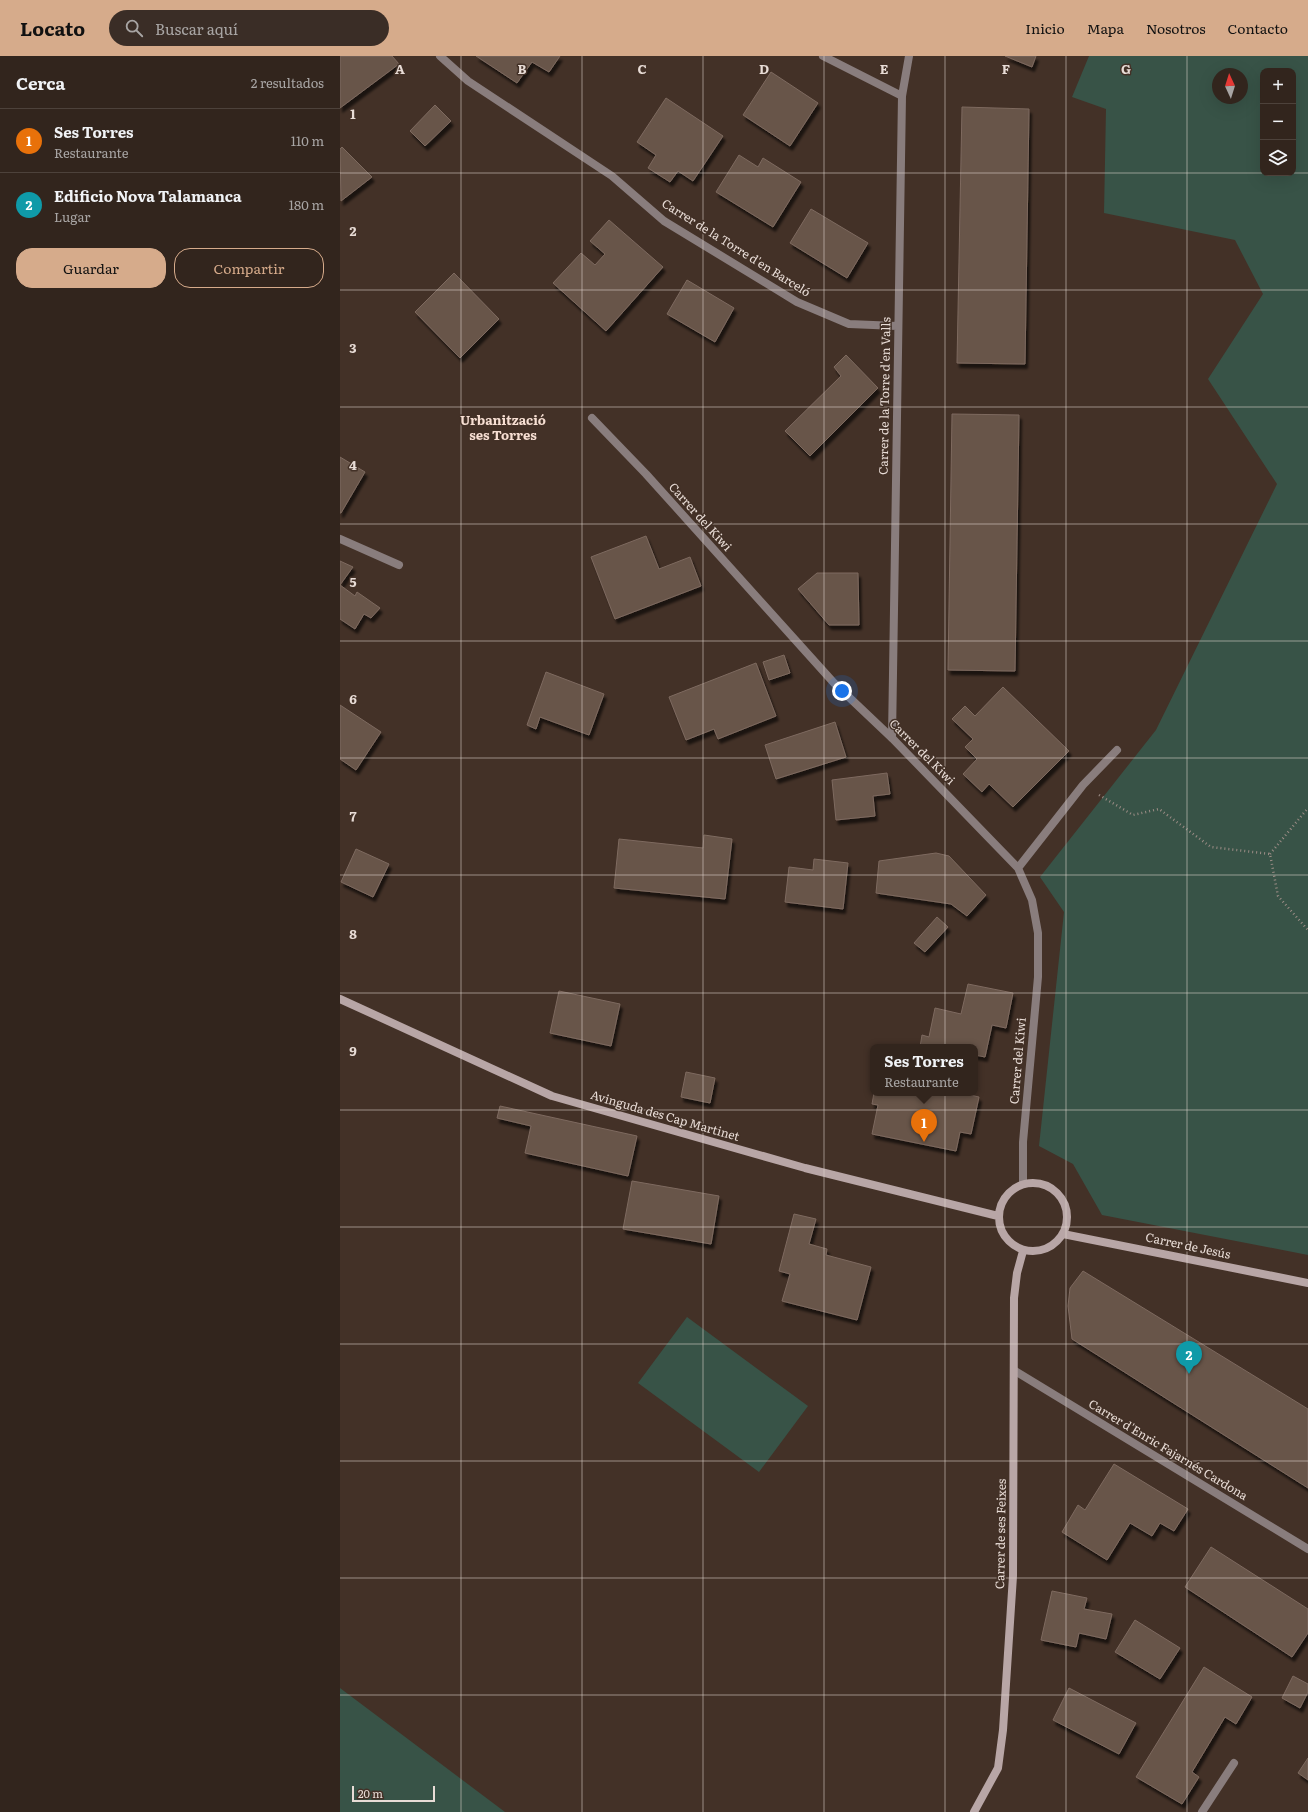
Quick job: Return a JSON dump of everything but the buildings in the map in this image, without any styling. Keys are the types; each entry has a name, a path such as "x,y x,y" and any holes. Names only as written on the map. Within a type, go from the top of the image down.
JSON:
{"street":[{"name":"Carrer de la Torre d'en Barceló","path":"440,56 468,81 612,176 664,221 797,302 849,324 898,326"},
{"path":"823,56 902,96"},
{"name":"Carrer de la Torre d'en Valls","path":"892,738 902,96 908,56"},
{"name":"Carrer del Kiwi","path":"592,418 646,474 834,683 892,738 1018,868 1032,900 1038,933 1038,977 1023,1142 1023,1184"},
{"path":"340,539 399,565"},
{"path":"1018,868 1083,785 1117,750"},
{"name":"Avinguda des Cap Martinet","path":"340,999 552,1096 805,1168 998,1216"},
{"path":"1023,1184 1040,1184 1056,1191 1063,1201 1067,1212 1067,1223 1063,1234 1056,1243 1046,1249 1035,1252 1023,1251 1013,1246 1005,1238 999,1228 998,1216 1000,1206 1005,1196 1013,1189 1023,1184"},
{"name":"Carrer de Jesús","path":"1063,1234 1308,1283"},
{"name":"Carrer de ses Feixes","path":"974,1812 998,1768 1003,1730 1013,1576 1015,1371 1014,1298 1017,1272 1023,1251"},
{"name":"Carrer d'Enric Fajarnés Cardona","path":"1015,1371 1308,1549"},
{"path":"1202,1812 1234,1763"}],"path":[{"path":"1083,785 1133,815 1159,809 1211,847 1270,854"},
{"path":"1270,854 1308,808"},
{"path":"1270,854 1278,896 1308,930"}],"green space":[{"path":"1089,56 1308,56 1308,1255 1102,1215 1073,1164 1039,1146 1064,912 1040,877 1156,730 1277,484 1208,379 1263,294 1235,240 1104,213 1106,109 1072,97"},
{"path":"687,1317 808,1406 759,1472 638,1383"},
{"path":"340,1688 505,1812 340,1812"}],"place":[{"name":"Ses Torres","path":"924,1142"},
{"name":"Edificio Nova Talamanca","path":"1189,1374"}],"district":[{"name":"Urbanització ses Torres","path":"503,428"}]}
